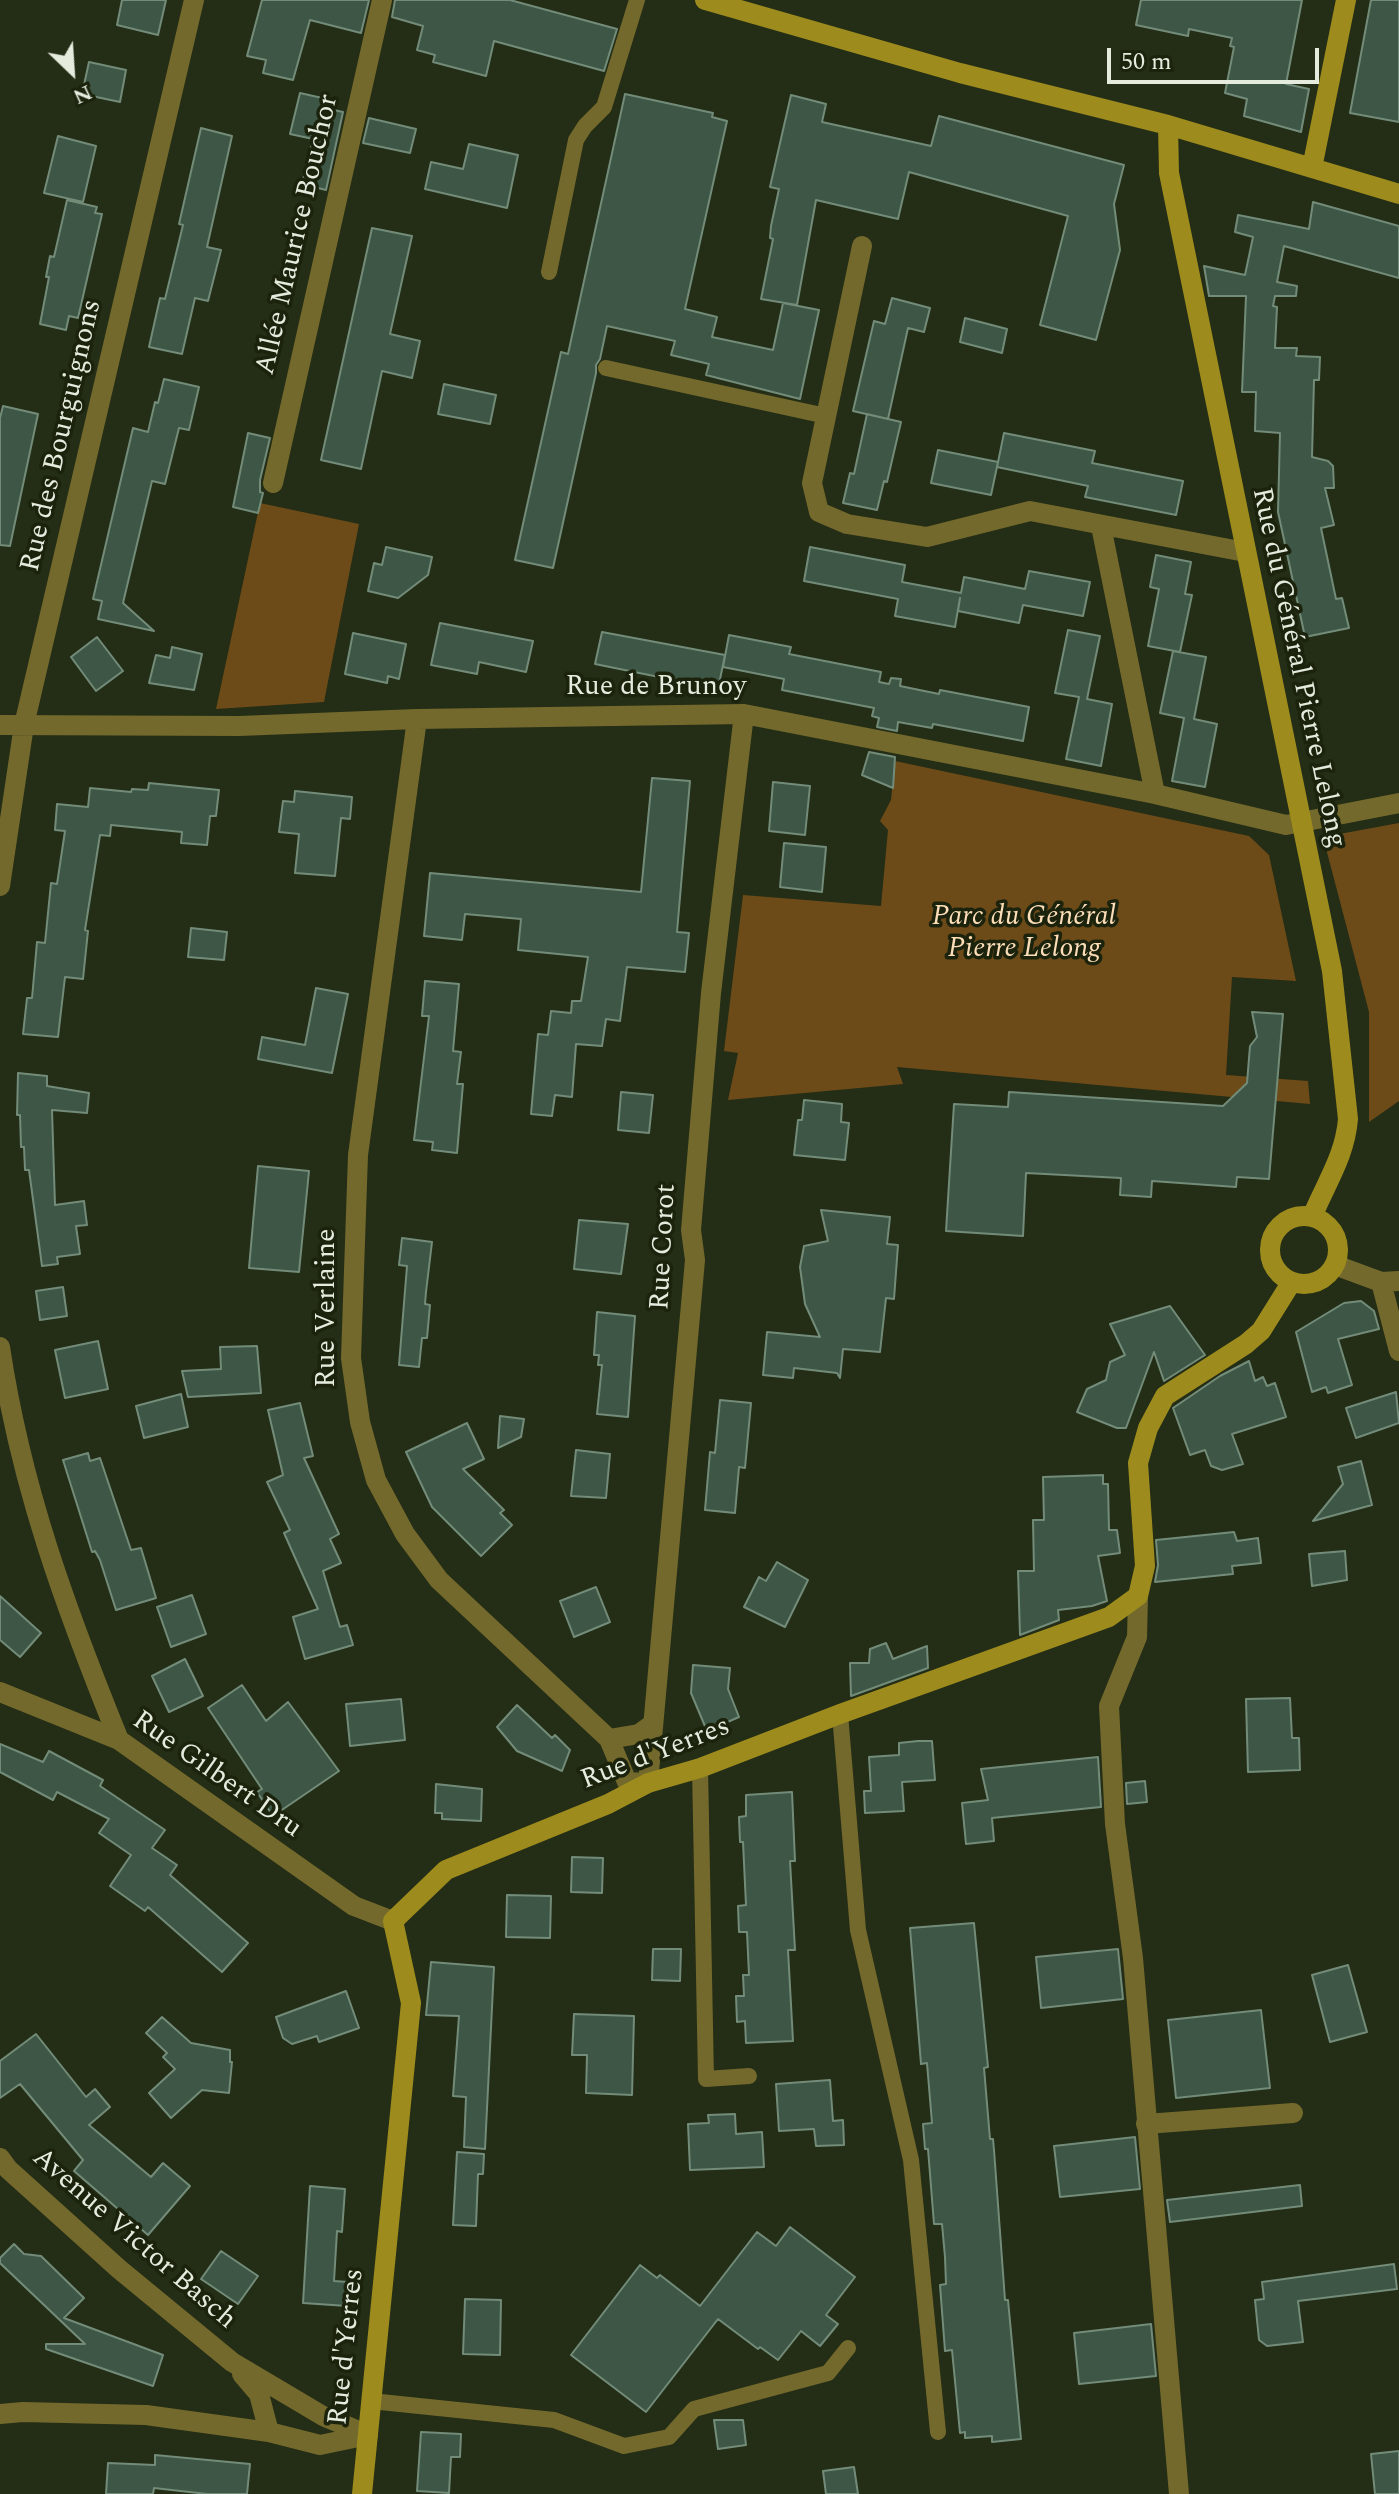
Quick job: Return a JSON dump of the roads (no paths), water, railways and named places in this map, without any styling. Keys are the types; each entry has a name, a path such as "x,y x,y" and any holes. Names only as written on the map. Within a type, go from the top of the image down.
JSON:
{"street":[{"name":"Rue des Bourguignons","path":"0,886 24,725 194,0"},
{"name":"Allée Maurice Bouchor","path":"273,483 382,0"},
{"path":"705,0 742,5 960,73 1168,125 1399,194"},
{"path":"1312,168 1346,0"},
{"name":"Rue du Général Pierre Lelong","path":"1168,125 1169,173 1332,971 1348,1119 1346,1140 1337,1166 1312,1217"},
{"path":"862,246 812,483 819,512 847,524 927,537 1030,511 1245,552"},
{"path":"1101,526 1155,794"},
{"name":"Rue de Brunoy","path":"0,725 239,726 417,719 744,714 1155,794 1286,825 1399,803"},
{"name":"Rue Corot","path":"648,1783 695,1260 691,1230 711,993 744,714"},
{"name":"Rue Verlaine","path":"417,719 358,1155 351,1358 360,1422 376,1480 405,1534 439,1580 609,1739 627,1782 648,1783"},
{"path":"1291,1218 1321,1220 1335,1235 1338,1256 1335,1265 1329,1274 1312,1284 1291,1283 1282,1278 1271,1260 1271,1240 1283,1223 1291,1218"},
{"path":"1335,1265 1390,1282 1399,1351"},
{"path":"1179,2494 1133,1958 1115,1824 1109,1706 1137,1637 1138,1596 1145,1566 1138,1463 1148,1428 1165,1396 1261,1331 1291,1283"},
{"path":"0,1347 29,1495 60,1591 119,1740"},
{"name":"Rue d'Yerres","path":"362,2494 411,2003 393,1921 446,1870 608,1804 648,1783 700,1768 1109,1617 1138,1596"},
{"name":"Rue Gilbert Dru","path":"0,1692 119,1740 354,1906 393,1921"},
{"path":"609,1739 639,1734 653,1724"},
{"path":"1146,2124 1293,2113"},
{"name":"Avenue Victor Basch","path":"3,2165 119,2269 232,2362 323,2416 368,2435"},
{"name":"Avenue Victor Basch","path":"232,2362 259,2394 269,2432"},
{"path":"0,2414 146,2415 269,2432 320,2445 368,2435"}],"lane":[{"path":"549,272 576,140 604,107 637,0"},
{"path":"606,368 826,416"},
{"path":"840,1714 858,1930 911,2160 938,2432"},
{"path":"700,1768 706,2079 749,2076"},
{"path":"371,2401 554,2420 624,2446 669,2437 694,2409 828,2373 848,2348"}],"park label":[{"name":"Parc du Général Pierre Lelong","path":"1024,935"}]}
